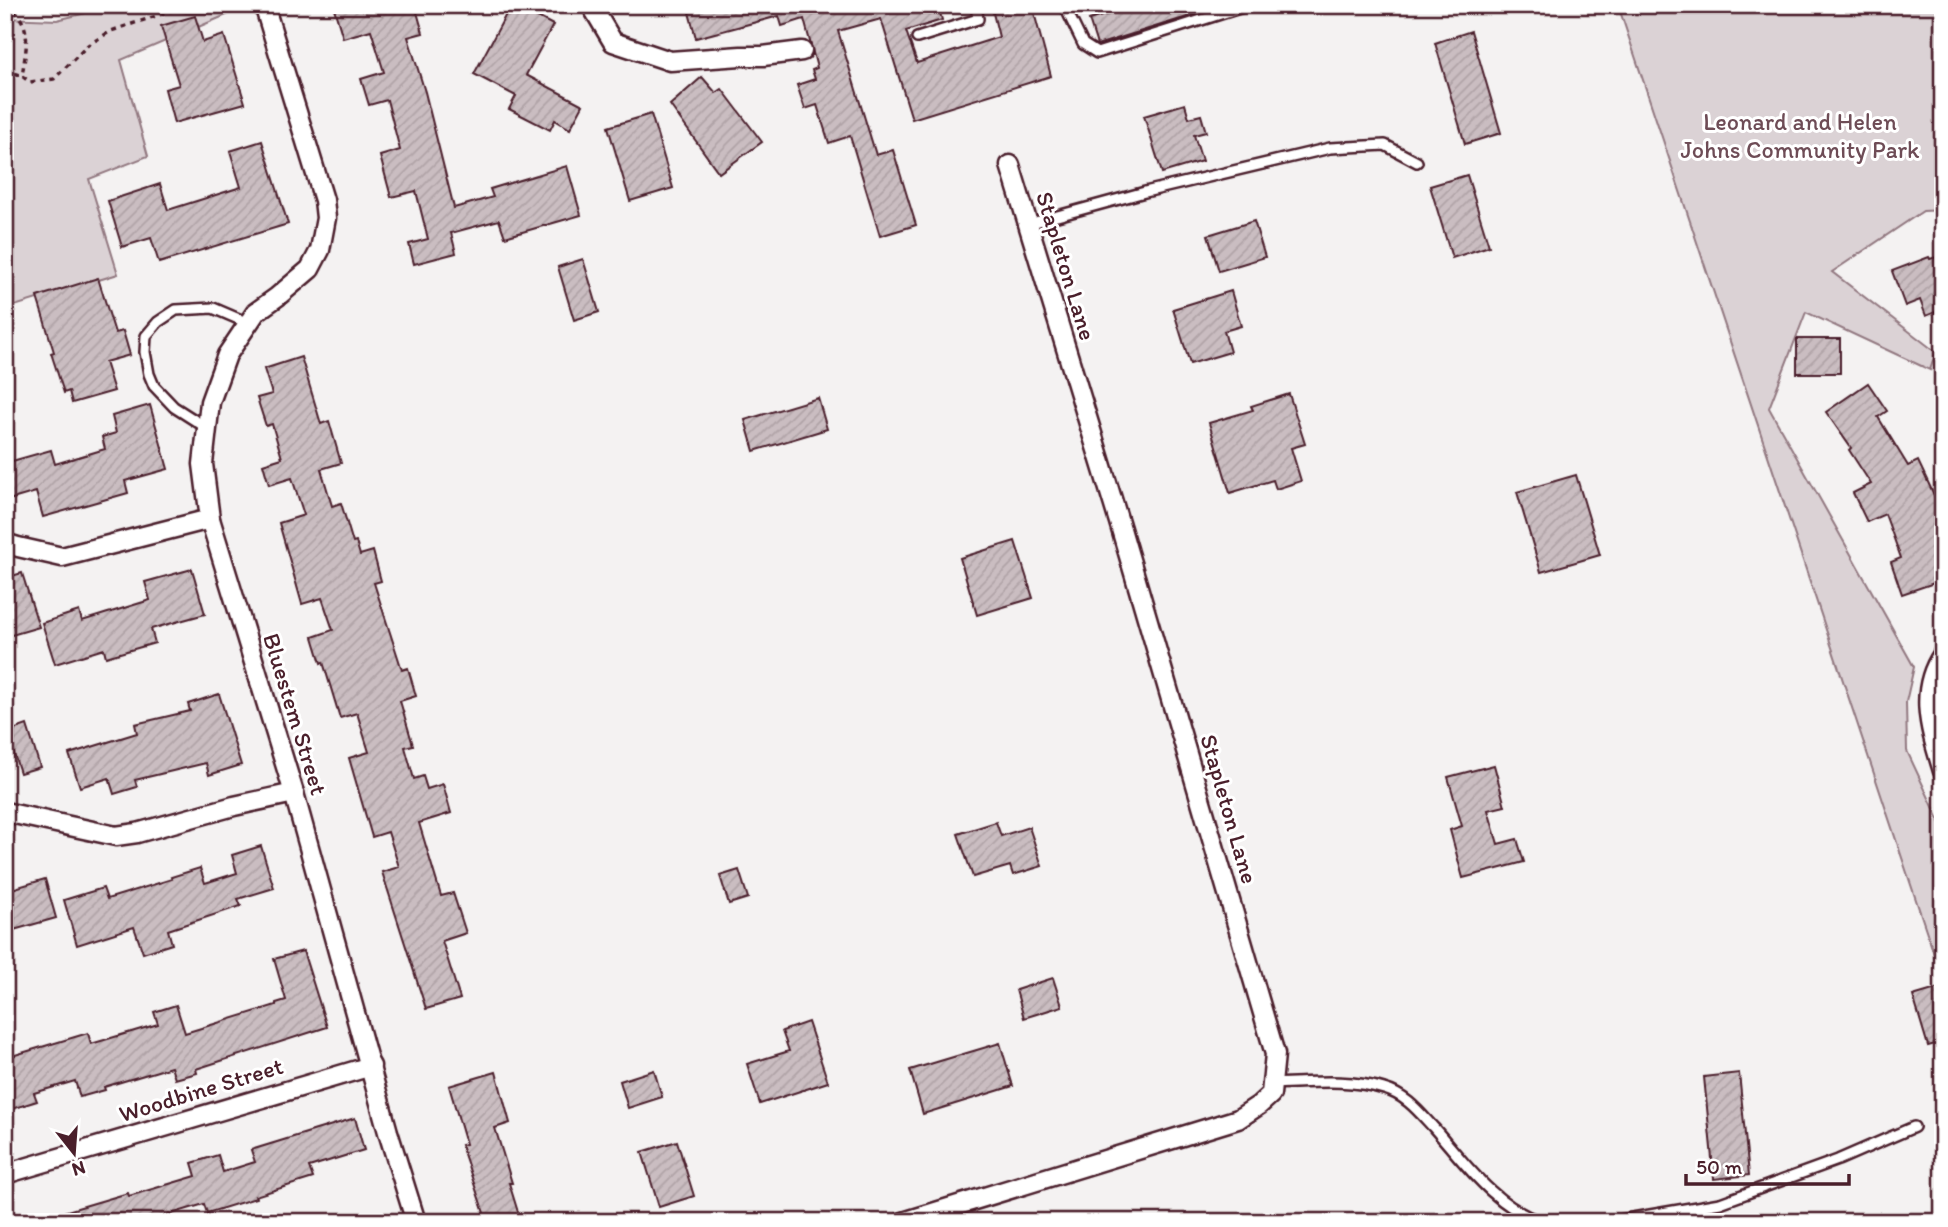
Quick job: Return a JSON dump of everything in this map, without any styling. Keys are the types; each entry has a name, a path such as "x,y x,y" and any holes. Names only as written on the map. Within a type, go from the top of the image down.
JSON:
{"street":[{"name":"Bluestem Street","path":"264,5 324,200 326,218 320,250 310,269 256,312 227,355 210,402 203,464 211,519 294,793 388,1132 416,1222"},
{"path":"591,5 613,42 670,61 802,51"},
{"name":"Stapleton Lane","path":"1010,165 1119,522 1275,1054 1272,1084"},
{"path":"5,543 62,557 211,519"},
{"path":"1943,654 1934,668 1927,708 1929,726 1943,771"},
{"path":"5,811 116,836 294,793"},
{"name":"Woodbine Street","path":"5,1174 371,1066"},
{"path":"903,1222 1238,1119 1271,1094 1272,1084"}],"lane":[{"path":"917,38 978,19 976,5"},
{"path":"1064,5 1083,44 1097,53 1249,5"},
{"path":"1028,224 1145,191 1330,148 1385,145 1417,162"},
{"path":"207,428 174,407 154,386 145,352 146,336 158,322 176,310 213,308 248,323"},
{"path":"1272,1084 1348,1081 1386,1089 1410,1101 1474,1173 1504,1202 1542,1222"},
{"path":"1609,1222 1720,1203 1838,1160 1914,1127"}],"path":[{"path":"5,5 22,19 26,29 22,76"},
{"path":"5,70 30,82 54,79 88,46 111,32 189,5"}],"green space":[{"path":"119,5 148,5 186,13 231,13 121,60 148,156 89,179 118,274 5,309 5,18 57,20"},
{"name":"Leonard and Helen Johns Community Park","path":"1618,5 1943,5 1943,210 1923,211 1832,272 1936,352 1930,370 1806,312 1769,408 1914,667 1906,702 1907,751 1943,828 1943,981"}],"building":[{"path":"333,5 415,5 423,33 408,37 425,92 454,208 493,197 490,189 567,166 581,215 505,237 499,220 451,233 456,253 414,264 409,244 428,239 416,191 391,197 380,156 400,150 387,100 369,105 361,79 384,72 371,30 343,38"},
{"path":"511,5 553,25 526,75 583,105 570,129 555,120 550,130 509,109 516,96 474,74"},
{"path":"687,5 938,5 942,20 906,31 917,63 999,37 991,5 1032,5 1051,76 912,119 881,19 838,31 876,155 893,150 916,225 880,236 850,136 829,143 817,105 805,109 797,85 815,79 812,70 817,68 804,19 782,26 779,16 696,38"},
{"path":"1136,5 1216,5 1216,8 1097,45 1089,20"},
{"path":"195,16 203,42 224,35 245,103 174,123 165,89 179,85 161,26"},
{"path":"1471,31 1501,133 1465,144 1435,43"},
{"path":"702,77 716,93 722,89 762,142 719,173 670,105"},
{"path":"1185,104 1189,118 1201,115 1206,132 1194,135 1202,161 1162,173 1144,116"},
{"path":"651,114 673,188 630,201 608,127"},
{"path":"262,141 288,224 159,263 151,238 122,247 108,201 160,184 168,210 241,187 230,151"},
{"path":"1467,175 1489,246 1452,258 1430,186"},
{"path":"1254,221 1265,257 1219,271 1208,235"},
{"path":"1943,255 1943,309 1926,316 1920,300 1905,306 1892,271 1929,257 1930,259"},
{"path":"583,259 599,312 574,320 558,267"},
{"path":"98,278 115,333 123,331 130,355 105,362 114,391 72,403 69,391 64,393 37,297"},
{"path":"1231,291 1241,326 1224,331 1230,352 1190,364 1173,309"},
{"path":"1797,339 1840,339 1840,373 1797,373"},
{"path":"301,357 321,424 329,421 341,463 321,469 332,506 341,503 353,543 356,542 360,555 373,551 381,581 374,583 402,670 408,668 416,696 400,701 413,745 405,747 414,779 423,776 427,789 443,784 451,813 419,823 441,896 453,893 466,933 442,941 460,999 426,1009 382,872 399,867 388,832 372,837 349,758 369,752 357,713 340,718 313,637 333,630 322,598 302,604 279,523 304,515 292,478 269,485 263,464 282,458 272,424 266,426 257,398 272,394 264,369"},
{"path":"1868,383 1887,411 1878,417 1908,466 1918,461 1943,514 1943,534 1935,537 1943,558 1943,580 1902,594 1891,562 1901,558 1885,514 1867,522 1853,493 1871,484 1849,450 1851,448 1826,412"},
{"path":"1289,394 1305,444 1291,448 1301,481 1276,489 1273,480 1230,493 1209,423 1253,410 1251,406"},
{"path":"818,398 827,429 754,451 745,420"},
{"path":"150,405 168,469 125,481 128,493 43,517 36,492 9,500 5,488 5,463 51,450 55,464 105,449 102,437 116,433 112,416"},
{"path":"1576,475 1600,555 1541,572 1517,492"},
{"path":"1015,541 1033,598 977,615 960,558"},
{"path":"192,569 205,614 151,629 155,643 106,657 104,649 55,664 42,623 79,611 82,621 150,600 145,582"},
{"path":"22,573 39,627 5,637 5,578"},
{"path":"219,694 241,765 209,775 206,763 135,780 137,787 114,794 109,778 80,787 69,754 137,733 135,724 190,711 188,704"},
{"path":"27,725 40,767 20,773 7,732"},
{"path":"1494,765 1505,806 1488,810 1498,844 1517,839 1524,862 1463,878 1450,830 1462,826 1448,777"},
{"path":"996,822 1001,836 1029,827 1042,866 1013,875 1010,866 973,877 958,834"},
{"path":"261,846 274,888 238,899 241,906 168,930 172,944 143,953 134,927 77,945 64,900 103,888 107,899 200,868 205,883 237,873 232,855"},
{"path":"739,870 748,898 729,904 720,876"},
{"path":"45,879 56,918 10,931 5,915 5,891"},
{"path":"303,951 327,1027 196,1069 197,1073 175,1079 171,1067 80,1097 75,1081 34,1093 37,1101 5,1111 5,1058 88,1033 91,1044 158,1024 154,1012 176,1005 185,1033 276,1005 286,1000 274,959"},
{"path":"1053,978 1062,1006 1024,1018 1016,990"},
{"path":"1943,987 1943,1042 1928,1046 1913,996"},
{"path":"808,1022 828,1082 760,1104 747,1064 789,1051 782,1031"},
{"path":"1000,1043 1013,1086 923,1114 910,1070"},
{"path":"654,1070 662,1097 628,1108 620,1081"},
{"path":"496,1072 510,1123 495,1128 521,1222 487,1222 461,1145 466,1144 449,1086"},
{"path":"1739,1073 1749,1175 1714,1179 1704,1077"},
{"path":"355,1118 364,1150 309,1167 313,1178 255,1196 256,1198 207,1213 204,1204 145,1222 48,1222 47,1217 196,1176 192,1163 218,1155 223,1172 255,1162 251,1150"},
{"path":"677,1141 694,1196 659,1207 642,1152"}]}
